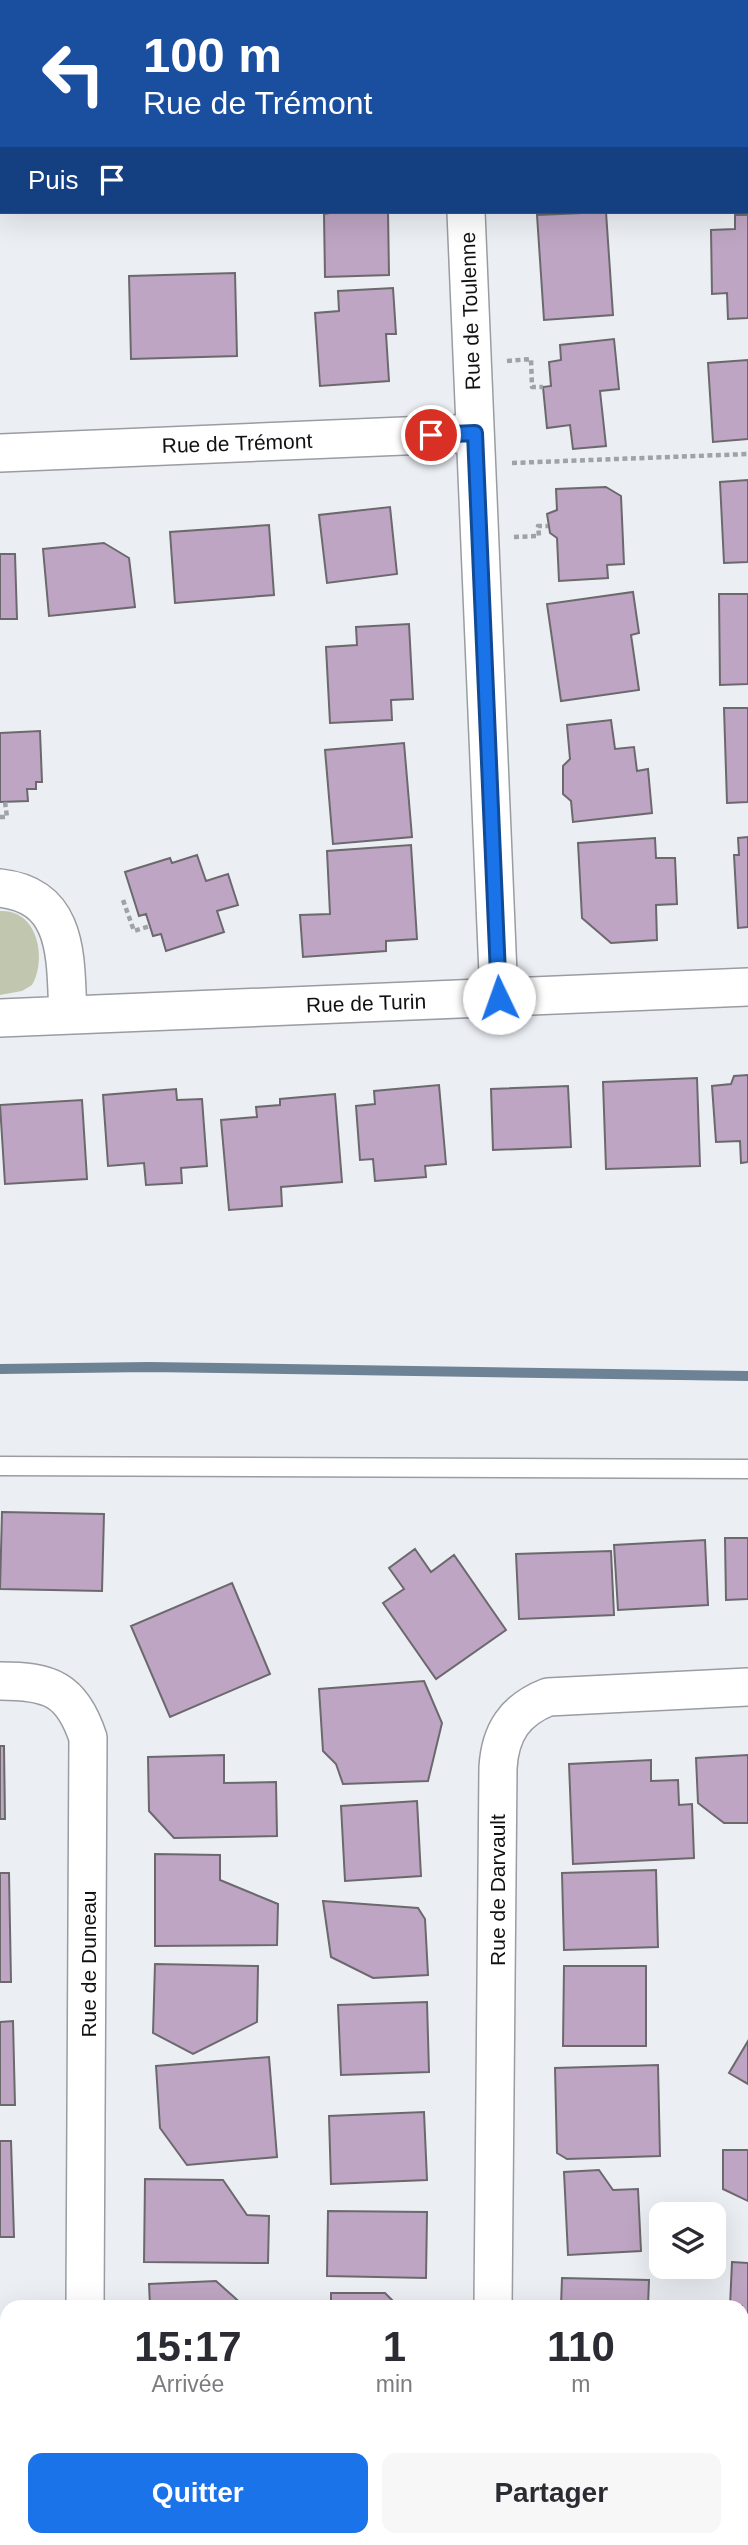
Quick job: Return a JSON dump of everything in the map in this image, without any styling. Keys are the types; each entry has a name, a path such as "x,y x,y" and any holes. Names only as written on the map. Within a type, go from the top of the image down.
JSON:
{"street":[{"name":"Rue de Toulenne","path":"466,214 499,998"},
{"name":"Rue de Trémont","path":"0,453 475,433"},
{"path":"0,888 20,891 36,899 52,914 63,944 68,1015"},
{"name":"Rue de Turin","path":"0,1018 748,987"},
{"name":"Rue de Duneau","path":"0,1681 37,1682 50,1686 75,1707 88,1738 85,2300"},
{"name":"Rue de Darvault","path":"493,2300 498,1768 504,1732 531,1704 548,1697 748,1687"}],"lane":[{"path":"0,1466 748,1469"}],"path":[{"path":"472,363 531,359 532,387 543,387"},
{"path":"500,464 748,454"},
{"path":"0,817 7,817 5,802"},
{"path":"123,900 134,931 150,926"}],"green space":[{"path":"0,911 23,918 31,927 36,937 39,962 32,985 22,991 0,995"}],"building":[{"path":"324,214 388,214 389,275 325,277"},
{"path":"606,214 613,315 544,320 537,215"},
{"path":"735,215 748,215 748,318 728,319 727,293 712,294 711,230 735,229"},
{"path":"235,273 237,356 131,359 129,276"},
{"path":"393,288 396,334 386,334 389,381 320,386 315,313 339,311 338,291"},
{"path":"614,339 619,389 600,391 606,446 573,449 570,425 547,428 543,387 551,386 549,362 561,360 560,345"},
{"path":"748,360 748,439 713,442 708,363"},
{"path":"748,480 748,562 724,563 720,482"},
{"path":"606,487 621,496 624,564 607,565 608,578 559,581 557,538 550,533 547,514 557,510 556,489"},
{"path":"390,507 397,574 327,583 319,515"},
{"path":"269,525 274,595 175,603 170,532"},
{"path":"104,543 129,558 135,607 49,616 43,549"},
{"path":"0,554 15,554 17,619 0,619"},
{"path":"633,592 639,633 631,635 639,690 561,701 547,604"},
{"path":"719,594 748,594 748,684 720,685"},
{"path":"409,624 413,699 391,700 392,720 330,723 326,647 357,645 356,627"},
{"path":"724,708 748,708 748,802 727,803"},
{"path":"611,720 615,749 634,747 637,771 648,769 652,813 573,822 571,801 563,794 563,766 570,759 567,725"},
{"path":"40,731 42,782 36,782 36,789 27,789 28,801 0,802 0,733"},
{"path":"404,743 412,837 333,844 325,750"},
{"path":"748,837 748,927 738,928 734,855 739,855 738,838"},
{"path":"655,838 656,858 675,858 677,904 656,905 657,940 611,943 582,918 578,843"},
{"path":"411,845 417,939 386,941 386,951 303,957 300,915 330,914 327,851"},
{"path":"197,855 206,881 228,874 238,905 217,911 224,932 166,951 161,934 153,936 146,914 139,916 125,872 170,858 172,863"},
{"path":"748,1075 748,1162 741,1163 740,1141 716,1142 712,1086 731,1084 734,1076"},
{"path":"697,1078 700,1166 606,1169 603,1082"},
{"path":"439,1085 446,1164 425,1166 426,1177 375,1181 373,1159 360,1160 356,1106 375,1104 374,1091"},
{"path":"568,1086 571,1147 493,1150 491,1089"},
{"path":"176,1089 177,1100 202,1099 207,1166 181,1168 182,1183 146,1185 144,1163 108,1166 103,1095"},
{"path":"335,1094 342,1182 281,1187 282,1206 229,1210 221,1120 257,1117 256,1107 280,1105 280,1099"},
{"path":"82,1100 87,1179 5,1184 0,1105"},
{"path":"2,1512 104,1514 102,1591 0,1589"},
{"path":"725,1538 748,1538 748,1599 726,1600"},
{"path":"705,1540 708,1605 618,1610 614,1545"},
{"path":"415,1549 431,1572 454,1555 506,1630 436,1679 383,1603 404,1589 389,1568"},
{"path":"611,1551 614,1615 519,1619 516,1554"},
{"path":"232,1583 270,1674 170,1717 131,1626"},
{"path":"424,1681 442,1723 428,1781 343,1784 336,1764 323,1751 319,1689"},
{"path":"0,1746 4,1746 5,1819 0,1819"},
{"path":"224,1755 224,1783 276,1782 277,1836 174,1838 149,1811 148,1757"},
{"path":"748,1755 748,1823 724,1823 698,1803 696,1758"},
{"path":"651,1760 651,1781 678,1780 679,1805 692,1804 694,1858 573,1864 569,1764"},
{"path":"417,1801 421,1876 345,1881 341,1806"},
{"path":"155,1854 220,1855 220,1880 278,1904 277,1945 155,1946"},
{"path":"656,1870 658,1947 564,1950 562,1873"},
{"path":"0,1873 9,1873 11,1982 0,1982"},
{"path":"323,1901 418,1908 425,1919 428,1975 373,1978 331,1957"},
{"path":"155,1964 258,1966 257,2022 193,2054 153,2033"},
{"path":"564,1966 646,1966 646,2046 563,2046"},
{"path":"427,2002 429,2072 341,2075 338,2005"},
{"path":"13,2021 15,2105 0,2105 0,2022"},
{"path":"748,2041 748,2084 729,2073"},
{"path":"269,2057 277,2157 187,2165 160,2128 156,2066"},
{"path":"658,2065 660,2156 567,2159 557,2153 555,2068"},
{"path":"424,2112 427,2180 331,2184 329,2116"},
{"path":"0,2141 11,2141 14,2237 0,2237"},
{"path":"723,2150 748,2150 748,2201 723,2189"},
{"path":"599,2170 613,2190 638,2189 641,2251 568,2255 564,2172"},
{"path":"145,2179 223,2180 247,2215 269,2216 268,2263 144,2262"},
{"path":"328,2211 427,2212 426,2278 327,2276"},
{"path":"732,2262 748,2263 748,2300 730,2300"},
{"path":"562,2278 649,2280 648,2300 561,2300"},
{"path":"216,2281 237,2300 150,2300 149,2284"},
{"path":"331,2293 385,2293 392,2300 331,2300"}],"waterway":[{"path":"0,1369 149,1367 748,1376"}],"route":[{"path":"431,435 475,433 499,998"}]}
